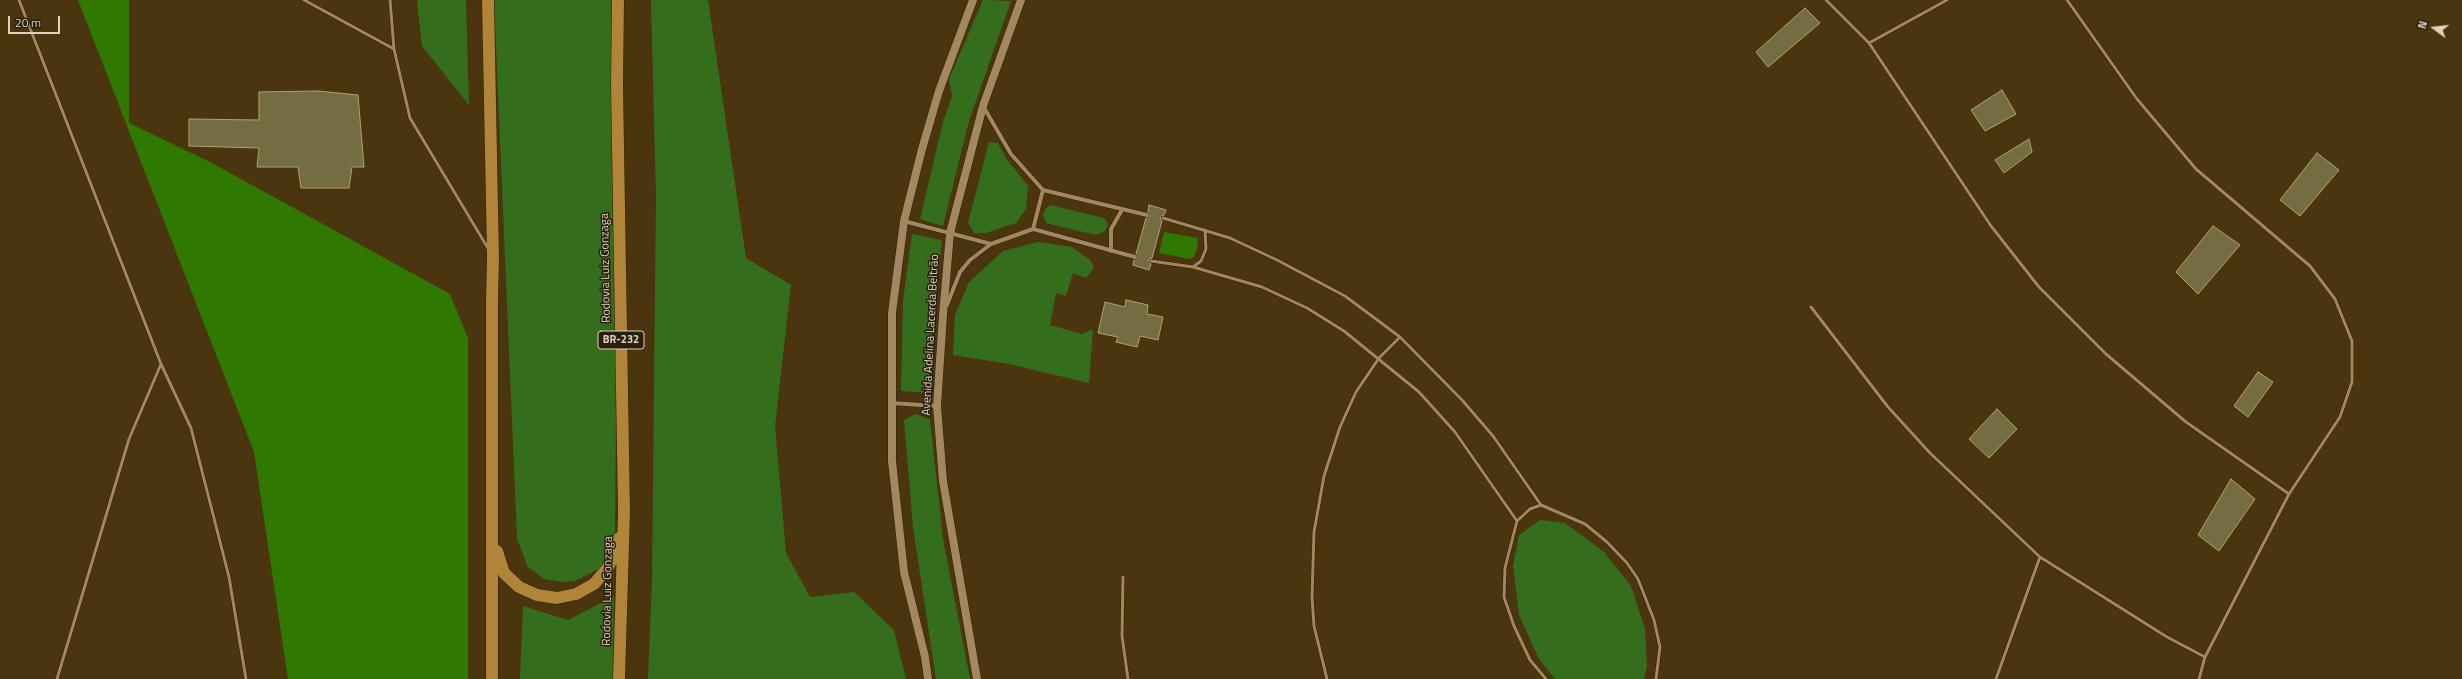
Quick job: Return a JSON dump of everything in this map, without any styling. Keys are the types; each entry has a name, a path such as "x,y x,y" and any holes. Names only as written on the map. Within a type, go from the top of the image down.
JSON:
{"highway":[{"path":"488,0 493,258 492,679"},
{"name":"Rodovia Luiz Gonzaga","path":"618,0 617,101 624,512 619,679"},
{"path":"492,508 498,560 504,573 519,587 537,595 557,598 576,594 594,584 608,569 616,551 624,512"}],"main road":[{"path":"928,679 925,657 904,572 892,461 890,402 892,312 904,221 939,91 974,0"},
{"name":"Avenida Adelina Lacerda Beltrão","path":"977,679 943,481 937,406 950,233 983,106 1021,0"}],"street":[{"path":"983,106 1011,154 1043,190 1147,215"},
{"path":"1033,229 1043,190"},
{"path":"1111,251 1111,229 1122,210"},
{"path":"904,221 991,244"},
{"path":"943,315 960,272 970,260 991,244 1033,229 1135,257"},
{"path":"890,402 937,406"}],"lane":[{"path":"19,0 161,364 191,428 229,577 246,679"},
{"path":"304,0 394,49"},
{"path":"390,0 394,49 410,118 493,258"},
{"path":"1826,0 1869,43 1991,226 2039,288 2106,354 2186,422 2290,494"},
{"path":"1869,43 1947,0"},
{"path":"2067,0 2137,99 2196,170 2310,266 2335,299 2352,341 2352,382 2340,417 2290,494 2205,657 2199,679"},
{"path":"1163,218 1230,238 1344,296 1400,337 1462,400 1493,436 1541,505 1584,524 1607,542 1638,579 1654,620 1660,647 1656,679"},
{"path":"1193,267 1201,261 1206,249 1205,230"},
{"path":"1152,261 1193,267 1262,287 1307,308 1344,331 1419,392 1455,432 1517,521"},
{"path":"1811,307 1888,407 1930,453 2040,557 2167,637 2205,657"},
{"path":"1327,679 1314,626 1312,597 1314,532 1324,476 1340,427 1356,392 1379,358 1400,337"},
{"path":"57,679 129,439 161,364"},
{"path":"1541,505 1530,509 1517,521 1504,568 1504,597 1514,626 1530,660 1546,679"},
{"path":"1996,679 2040,557"},
{"path":"1123,577 1122,636 1128,679"}],"green space":[{"path":"78,0 129,0 129,123 212,163 450,294 468,338 468,679 288,679 254,452"},
{"path":"417,0 466,0 469,105 422,46"},
{"path":"494,0 619,0 615,532 601,568 575,581 564,582 544,579 527,566 517,538"},
{"path":"651,0 708,0 746,258 791,285 775,426 786,553 810,597 854,592 894,630 906,679 648,679 652,580 656,196"},
{"path":"983,0 1011,1 969,121 943,226 920,219 943,122 952,96 949,79"},
{"path":"989,142 998,143 1006,158 1028,186 1026,209 1016,223 986,233 974,233 968,223"},
{"path":"1050,205 1104,218 1108,224 1105,231 1096,235 1046,223 1043,215 1046,208"},
{"path":"1164,232 1197,238 1198,244 1194,257 1190,259 1159,253"},
{"path":"912,234 942,240 933,307 929,393 901,391 903,301"},
{"path":"1038,242 1072,247 1090,260 1094,268 1086,278 1073,273 1066,296 1056,293 1050,325 1082,334 1093,329 1089,383 1009,364 953,355 955,315 969,282 1003,251"},
{"path":"915,414 930,419 943,539 970,679 936,679 913,527 904,420"},
{"path":"1540,520 1565,523 1604,552 1631,586 1645,629 1647,667 1644,679 1555,679 1539,659 1519,615 1513,566 1519,535"},
{"path":"614,596 613,679 520,679 523,606 568,620"}],"building":[{"path":"1805,8 1820,23 1768,67 1756,52"},
{"path":"2002,90 2016,114 1985,131 1971,110"},
{"path":"318,91 358,95 364,167 352,167 349,188 301,188 298,167 257,167 259,148 189,146 189,119 259,120 259,92"},
{"path":"2029,139 2032,152 2004,173 1995,160"},
{"path":"2317,153 2339,170 2300,216 2280,200"},
{"path":"1149,205 1166,210 1164,215 1160,218 1162,221 1152,258 1148,260 1151,264 1149,270 1133,265 1134,260 1138,258 1136,254 1146,218 1150,216 1148,212"},
{"path":"2213,226 2240,245 2198,294 2176,272"},
{"path":"1126,300 1148,305 1147,314 1163,317 1158,340 1140,336 1137,347 1116,342 1118,337 1098,333 1105,302 1125,307"},
{"path":"2258,372 2273,382 2248,417 2234,406"},
{"path":"1997,409 2017,429 1989,458 1969,439"},
{"path":"2231,479 2255,499 2219,551 2198,535"}]}
